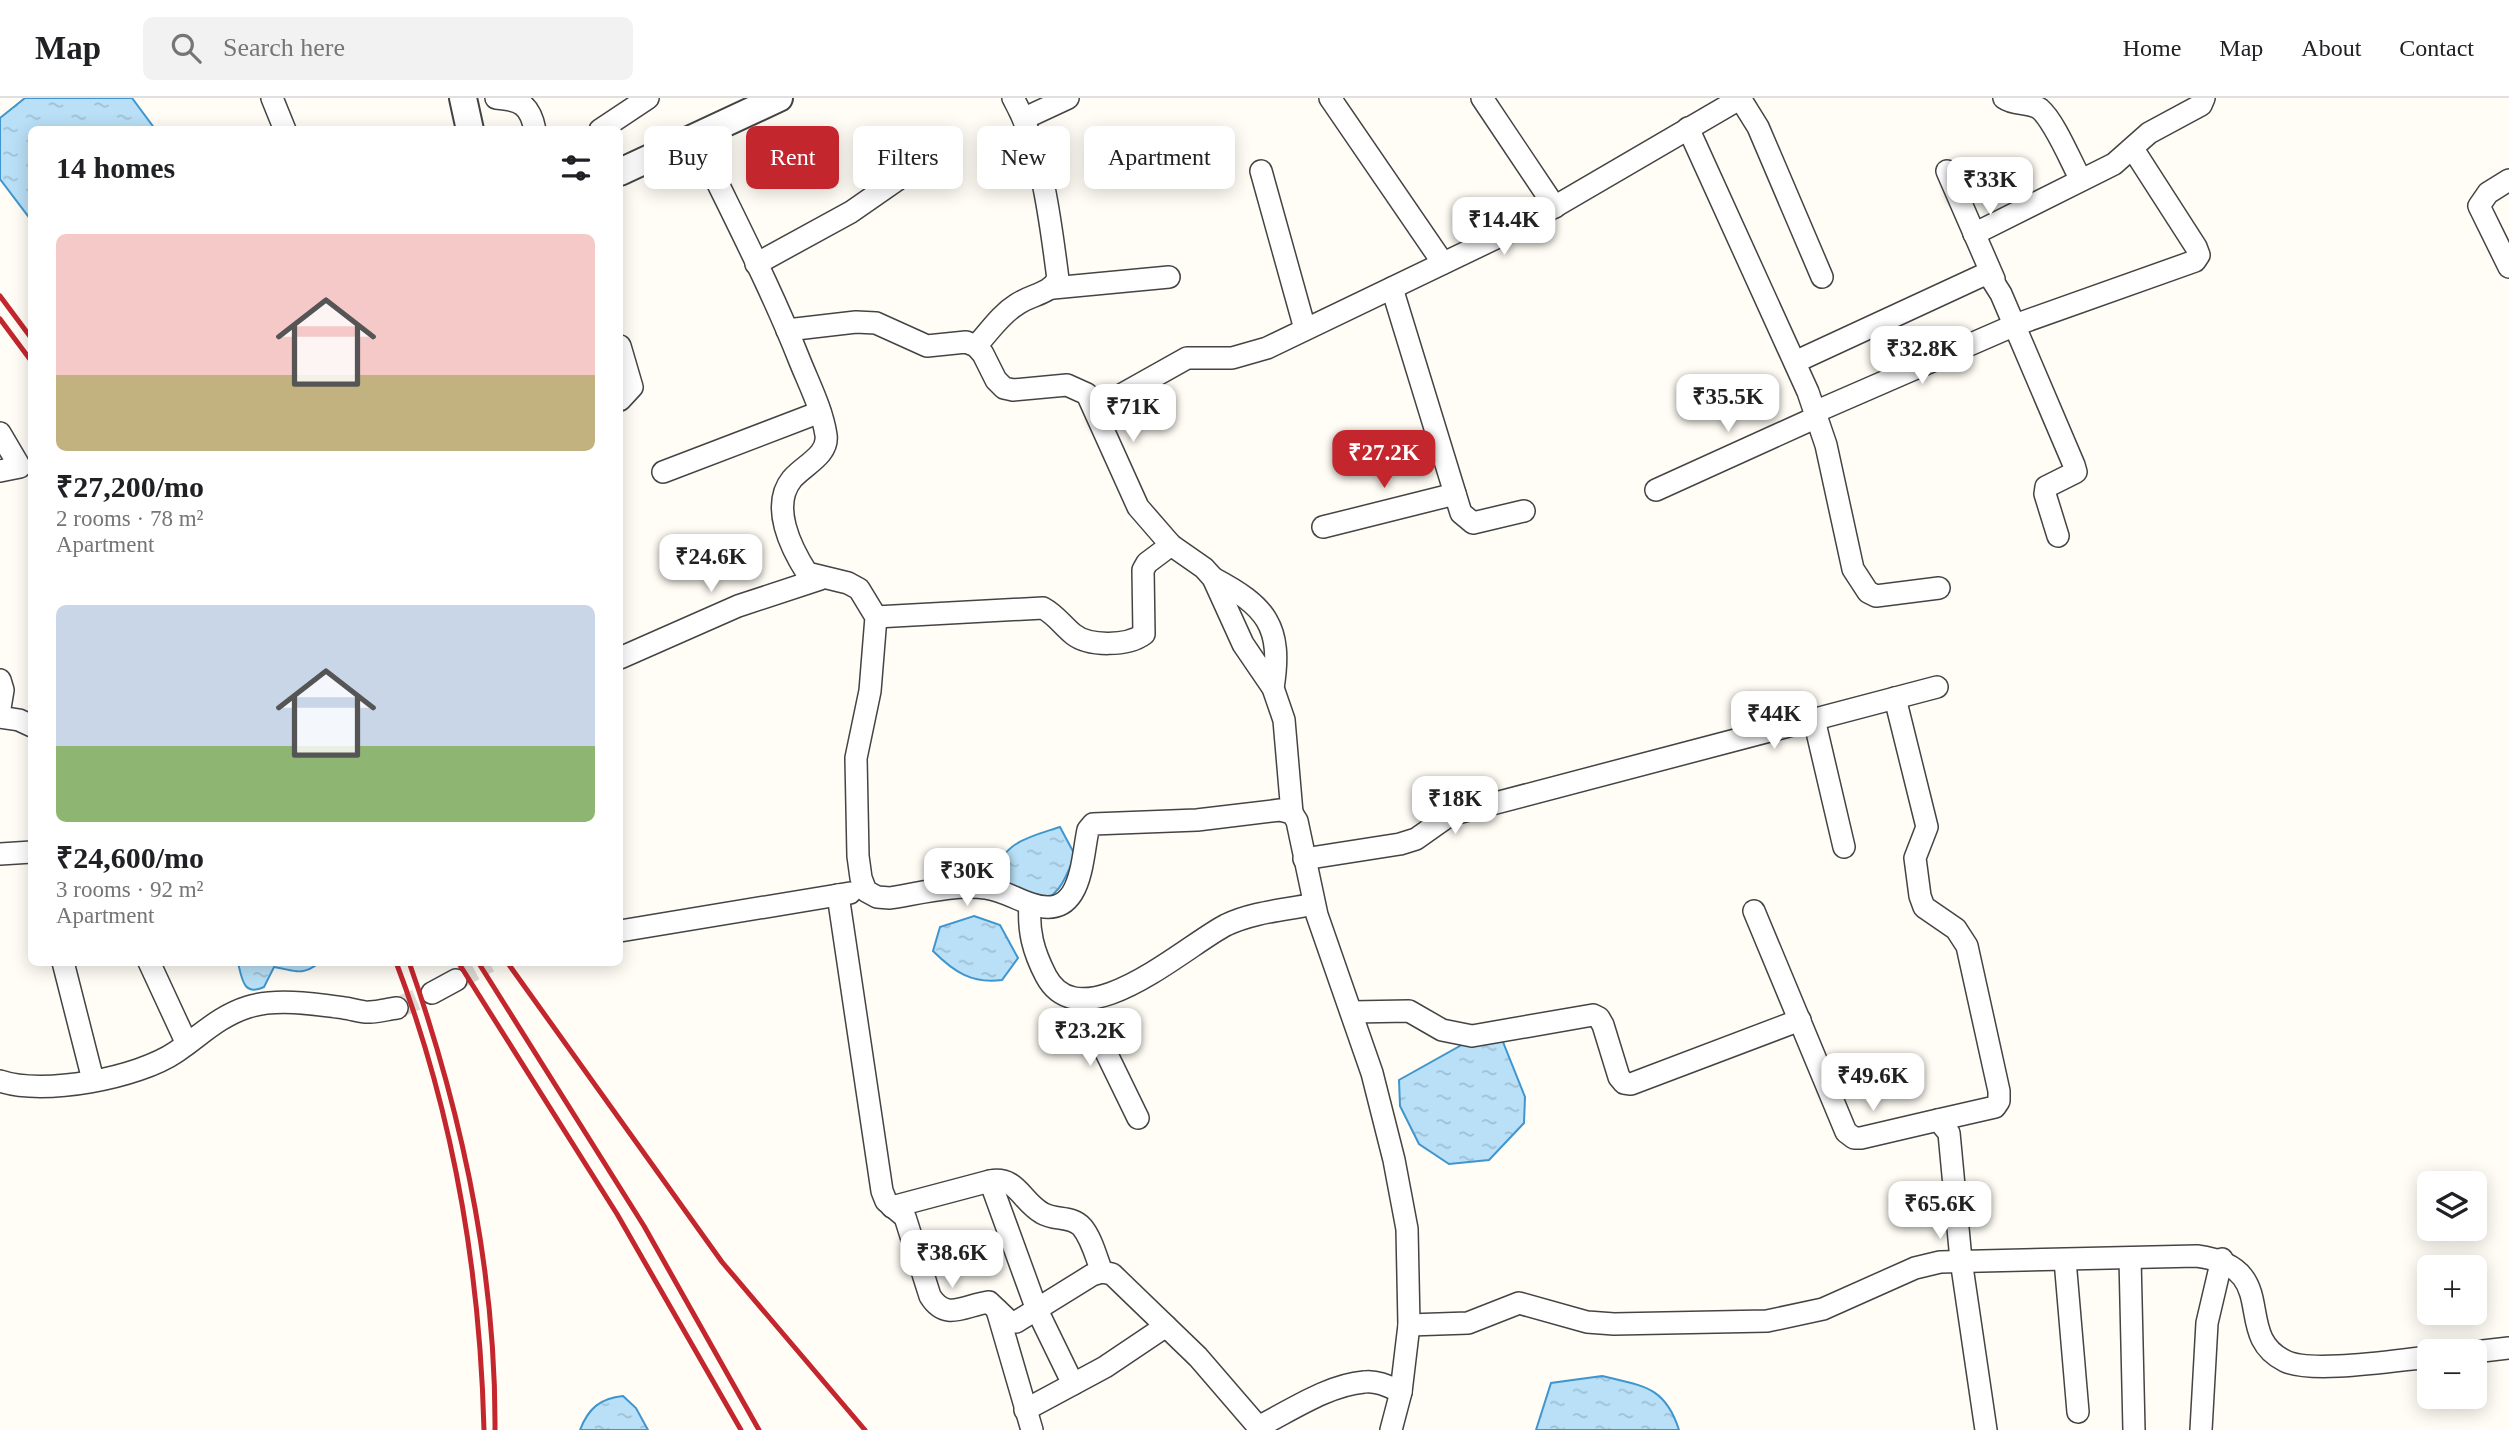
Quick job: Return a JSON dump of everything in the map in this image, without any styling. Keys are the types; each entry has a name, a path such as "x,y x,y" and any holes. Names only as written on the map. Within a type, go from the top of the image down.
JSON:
{"street":[{"path":"272,98 283,126"},
{"path":"463,98 469,126"},
{"path":"496,98 516,99 523,103 533,117 534,126"},
{"path":"606,126 648,98"},
{"path":"717,126 779,98"},
{"path":"1013,98 1025,118 1037,158 1058,279 1053,288"},
{"path":"1025,118 1068,98"},
{"path":"1330,98 1443,263"},
{"path":"1482,98 1555,207"},
{"path":"2004,98 2019,105 2031,104 2046,116 2081,180"},
{"path":"1974,234 2114,164 2149,133 2200,105 2204,98"},
{"path":"1096,409 1187,358 1253,355 1555,207 1736,101 1742,101 1758,127 1822,277"},
{"path":"1688,128 1795,362 1816,415 1826,445 1848,551 1859,581 1876,596 1939,588"},
{"path":"1656,490 2015,325 2195,261 2199,254 2196,247 2133,149"},
{"path":"623,171 644,160"},
{"path":"1261,171 1305,329"},
{"path":"1947,171 2074,465 2076,472 2046,486 2045,495 2058,536"},
{"path":"2509,180 2488,193 2479,206 2509,267"},
{"path":"720,189 787,330 820,412 827,438 824,450 790,481 782,502 784,523 800,563 807,573 820,579 848,583 859,590 876,617 870,691 859,738 855,776 858,856 866,891"},
{"path":"756,264 851,212 884,189"},
{"path":"1795,362 1981,276 1989,275 1994,279"},
{"path":"976,346 1018,303 1053,288 1169,277"},
{"path":"1392,288 1461,513 1473,523 1524,512"},
{"path":"787,330 856,322 876,323 927,346 966,342 976,346 1004,388 1079,387 1096,409 1130,494 1145,517 1171,545 1204,568 1213,578 1243,644 1273,688 1284,720 1292,813 1297,821 1314,904 1352,1012 1387,1132 1407,1229 1409,1325 1401,1392 1391,1430"},
{"path":"623,356 632,387 623,397"},
{"path":"663,472 820,412"},
{"path":"0,433 20,467 0,471"},
{"path":"1323,527 1455,494"},
{"path":"876,617 1043,608 1055,615 1075,636 1087,641 1129,642 1144,634 1143,570 1147,562 1171,545"},
{"path":"1213,578 1252,600 1265,617 1278,656 1273,688"},
{"path":"623,657 738,606 820,579"},
{"path":"0,680 3,690 0,708"},
{"path":"1304,859 1399,844 1416,839 1450,815 1937,687"},
{"path":"1754,911 1839,1120 1854,1138 1995,1107 2000,1101 1967,946 1956,929 1924,907 1920,896 1915,858 1927,827 1895,698"},
{"path":"0,717 28,724"},
{"path":"1814,719 1844,847"},
{"path":"623,931 866,891 877,897 890,898 974,887 991,888 1045,908 1062,904 1072,896 1078,883 1087,830 1093,824 1197,820 1280,810 1292,813"},
{"path":"0,854 28,852"},
{"path":"838,895 882,1191 892,1207 905,1217 911,1229 930,1296 936,1305 956,1312 989,1302 1009,1321 1016,1322 1079,1282 1102,1272 1119,1279 1205,1364 1260,1429 1324,1394 1354,1384 1366,1381 1401,1392"},
{"path":"1030,904 1030,939 1048,980 1058,992 1081,1000 1112,993 1229,924 1314,904"},
{"path":"63,966 93,1080"},
{"path":"151,966 187,1044"},
{"path":"432,993 456,980"},
{"path":"1081,1000 1138,1118"},
{"path":"0,1081 25,1087 49,1087 146,1067 187,1044 214,1023 248,1006 274,1003 368,1013 397,1008"},
{"path":"1352,1012 1409,1011 1442,1030 1472,1036 1592,1015 1599,1018 1603,1026 1619,1077 1624,1083 1631,1084 1800,1020"},
{"path":"1938,1120 1949,1133 1961,1260 1986,1430"},
{"path":"892,1207 989,1181 1001,1179 1011,1182 1040,1213 1074,1220 1089,1237 1102,1272"},
{"path":"989,1181 1037,1310 1073,1384"},
{"path":"1409,1325 1468,1323 1519,1303 1587,1322 1614,1324 1767,1321 1823,1309 1915,1268 1961,1260 2197,1256 2222,1259 2237,1269 2249,1287 2255,1320 2266,1345 2284,1361 2307,1366 2417,1358"},
{"path":"2130,1258 2134,1430"},
{"path":"2201,1430 2207,1323 2222,1259"},
{"path":"2065,1260 2078,1412"},
{"path":"996,1308 1028,1420 1073,1384 1166,1326"},
{"path":"2487,1351 2509,1348"}],"water":[{"path":"25,98 132,98 153,126 28,126 28,216 0,179 0,118"},
{"path":"1060,827 1075,855 1065,879 1055,893 1032,904 997,876 999,865 1004,855 1019,842"},
{"path":"974,916 1000,925 1018,958 1002,980 982,980 964,975 933,951 940,927"},
{"path":"239,966 314,966 302,971 274,967 264,987 252,990 242,980"},
{"path":"1476,1037 1501,1037 1525,1097 1524,1123 1489,1160 1449,1164 1419,1144 1400,1106 1399,1080"},
{"path":"1602,1376 1651,1390 1667,1404 1679,1430 1536,1430 1551,1383"},
{"path":"623,1396 636,1408 648,1430 580,1430 587,1416 601,1402"}],"tunnel":[{"path":"456,980 482,966"},
{"path":"397,1008 432,993"}],"railway":[{"path":"0,296 28,334"},
{"path":"0,319 28,357"},
{"path":"397,966 433,1076 460,1192 477,1310 484,1430"},
{"path":"410,966 445,1076 472,1193 489,1311 495,1430"},
{"path":"461,966 617,1214 741,1430"},
{"path":"481,966 644,1226 759,1430"},
{"path":"510,966 722,1262 865,1430"}]}
